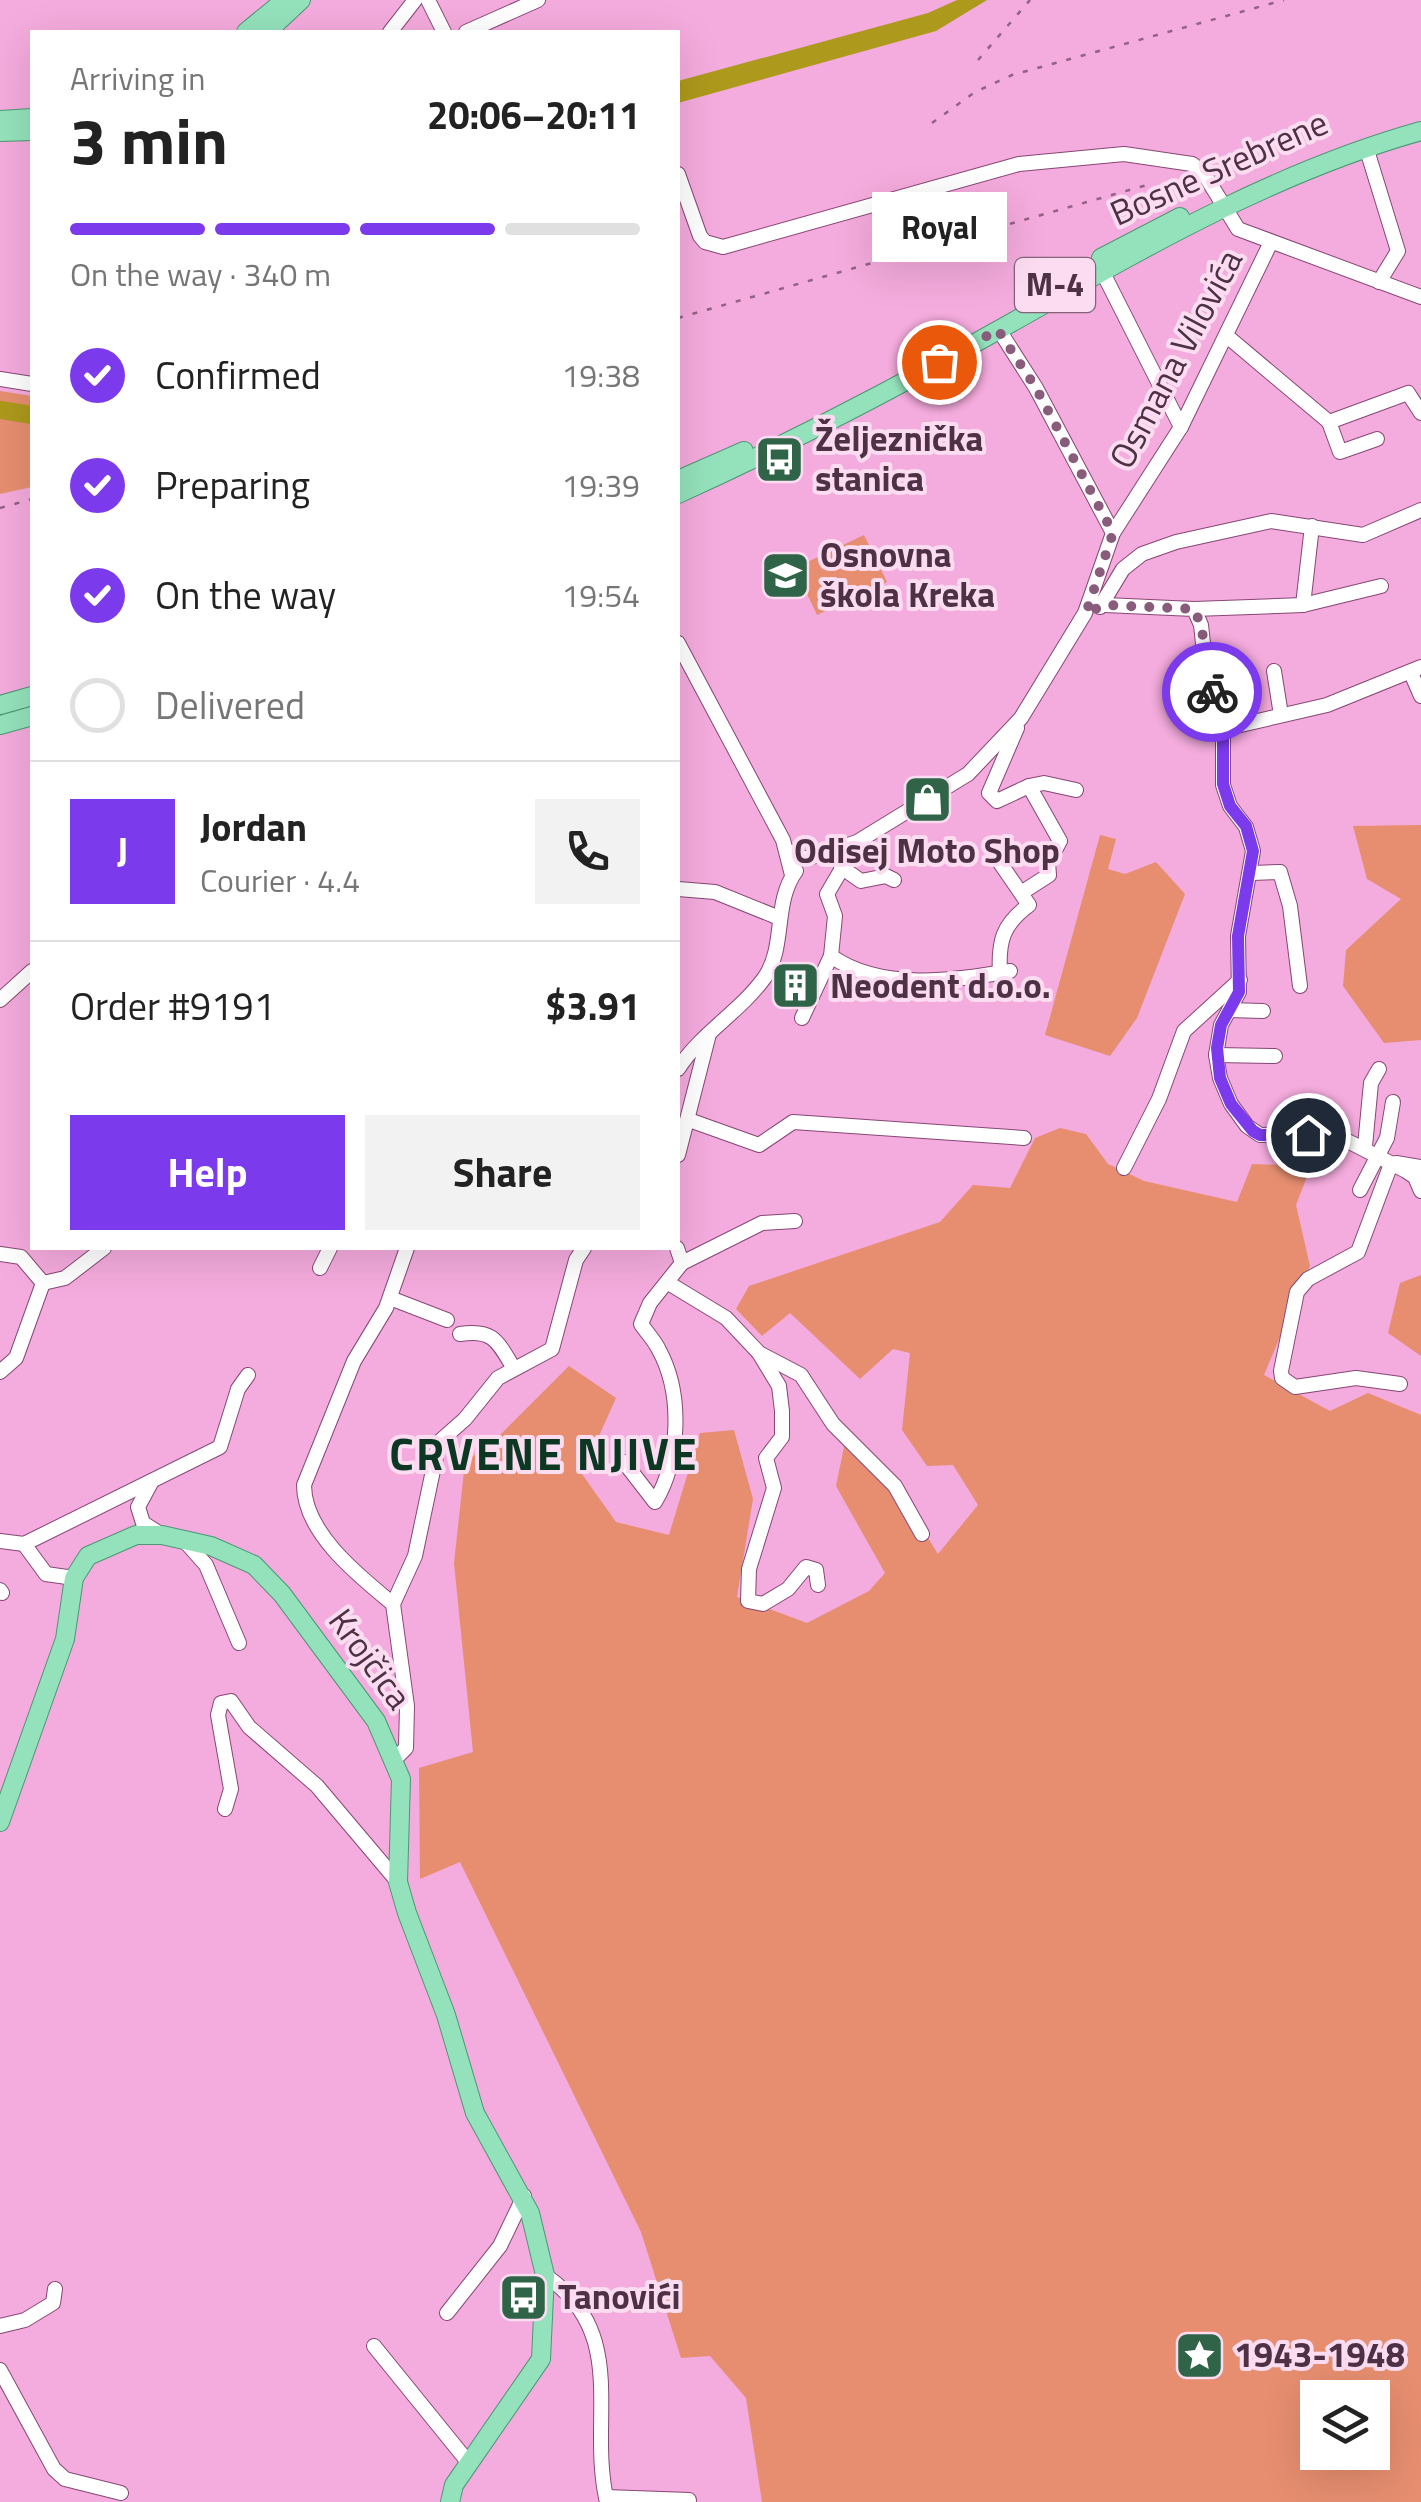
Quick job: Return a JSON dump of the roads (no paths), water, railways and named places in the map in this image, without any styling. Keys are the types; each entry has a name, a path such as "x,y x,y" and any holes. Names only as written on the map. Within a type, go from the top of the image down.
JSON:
{"main road":[{"path":"248,30 285,0"},
{"path":"269,30 301,0"},
{"path":"0,120 30,118"},
{"name":"Bosne Srebrene","path":"680,493 820,427 1283,167 1421,120"},
{"path":"0,132 30,131"},
{"name":"Bosne Srebrene","path":"680,479 822,416 1141,236 1366,146 1421,131"},
{"path":"0,705 30,697"},
{"path":"0,725 30,717"},
{"name":"Krojčica","path":"74,1578 88,1556 136,1535 162,1535 211,1546 254,1565 282,1594 350,1684 395,1758 403,1792 398,1882 475,2112 524,2196 545,2275 541,2359 468,2462 454,2485 450,2502"},
{"path":"0,1822 65,1639 74,1578"}],"street":[{"path":"392,30 415,0"},
{"path":"428,0 443,30"},
{"path":"470,30 538,0"},
{"name":"Bosne Srebrene","path":"1366,146 1398,251 1379,282"},
{"path":"680,180 700,236 705,242 723,247 1019,164 1135,154 1192,164 1238,229 1421,297"},
{"name":"Osmana Vilovića","path":"1021,718 1086,613 1113,533 1181,427 1271,242"},
{"name":"Bosne Srebrene","path":"1102,271 1181,427"},
{"path":"998,330 1036,388 1113,533"},
{"path":"1228,337 1329,422 1340,452 1377,440"},
{"path":"0,379 30,384"},
{"path":"1329,422 1408,392 1421,413"},
{"path":"1105,605 1123,569 1142,554 1271,521 1363,535 1421,510"},
{"path":"1302,605 1312,526"},
{"path":"1086,613 1105,605 1194,609 1302,605 1381,586"},
{"path":"1194,609 1223,729 1223,784 1230,806 1246,826 1252,873 1238,936 1240,980 1221,1025 1216,1055 1231,1104 1260,1135 1334,1134 1415,1177 1421,1191"},
{"path":"680,647 788,851 792,875"},
{"path":"1223,729 1327,706 1416,670 1421,696"},
{"path":"1274,671 1281,715"},
{"path":"1021,718 989,794 997,800 1044,783 1076,790"},
{"path":"680,1066 710,1028 767,974 775,952 777,916 792,875 806,859 857,842 968,774 1021,718"},
{"path":"1021,893 1048,875 1048,863 1060,842 1028,786"},
{"path":"802,1018 831,956 835,916 827,894 857,842"},
{"path":"788,851 806,859"},
{"path":"831,956 846,967 906,980 1005,972 998,945 1010,919 1029,905 996,857"},
{"path":"840,867 861,881 886,876 894,880"},
{"path":"1252,873 1280,872 1290,906 1300,986"},
{"path":"680,889 715,892 777,916"},
{"path":"0,1000 30,973"},
{"path":"1124,1168 1159,1099 1184,1031 1240,980"},
{"path":"1230,1010 1264,1011"},
{"path":"680,1149 710,1028"},
{"path":"1216,1055 1275,1056"},
{"path":"1379,1069 1370,1083 1377,1155 1358,1252 1308,1279 1297,1292 1281,1371 1282,1378 1295,1387 1356,1378 1400,1384"},
{"path":"1360,1190 1388,1138 1393,1102"},
{"path":"689,1120 759,1146 793,1122 1024,1138"},
{"path":"1377,1155 1421,1167"},
{"path":"624,1462 655,1502 675,1450 674,1414 660,1351 641,1324 650,1303 670,1284 682,1263 762,1223 795,1221"},
{"path":"44,1283 65,1278 101,1250"},
{"path":"320,1268 329,1250"},
{"path":"393,1604 341,1556 304,1498 312,1457 343,1385 390,1298 406,1250"},
{"path":"395,1758 406,1748 407,1706 393,1604 415,1556 439,1442 513,1367 538,1358 557,1343 576,1260 583,1250"},
{"path":"678,1250 682,1263"},
{"path":"0,1254 21,1257 44,1283"},
{"path":"0,1372 16,1358 44,1283"},
{"path":"670,1284 726,1318 759,1352 780,1386 782,1431 766,1458 774,1488 749,1568 748,1601 763,1604 788,1589 806,1567 816,1570 818,1586"},
{"path":"390,1298 448,1320"},
{"path":"460,1334 482,1330 495,1336 513,1367"},
{"path":"759,1352 801,1375 833,1424 895,1486 922,1534"},
{"path":"74,1578 46,1574 9,1546 220,1446 238,1389 248,1375"},
{"path":"153,1479 138,1508 143,1523 162,1535"},
{"path":"183,1539 206,1565 240,1643"},
{"name":"Krojčica","path":"225,1810 231,1789 218,1715 221,1702 231,1701 250,1727 328,1798 398,1882"},
{"path":"447,2312 500,2246 524,2196"},
{"path":"545,2275 574,2296 601,2356 606,2500 688,2500"},
{"path":"0,2326 25,2320 53,2304 56,2288"},
{"path":"374,2346 468,2462"},
{"path":"0,2370 54,2469 65,2479 121,2493"}],"waterway":[{"path":"0,410 30,415"}],"railway":[{"path":"978,60 1030,0"},
{"path":"932,123 975,92 1012,75 1284,0"},
{"path":"680,317 1147,185"},
{"path":"0,508 30,500"}],"place":[{"name":"Royal","path":"939,362"},
{"name":"Željeznička stanica","path":"780,459"},
{"name":"Osnovna škola Kreka","path":"785,575"},
{"name":"Odisej Moto Shop","path":"927,799"},
{"name":"Neodent d.o.o.","path":"795,986"},
{"name":"Tanovići","path":"523,2297"},
{"name":"1943-1948","path":"1199,2355"}],"district":[{"name":"CRVENE NJIVE","path":"544,1454"}]}
